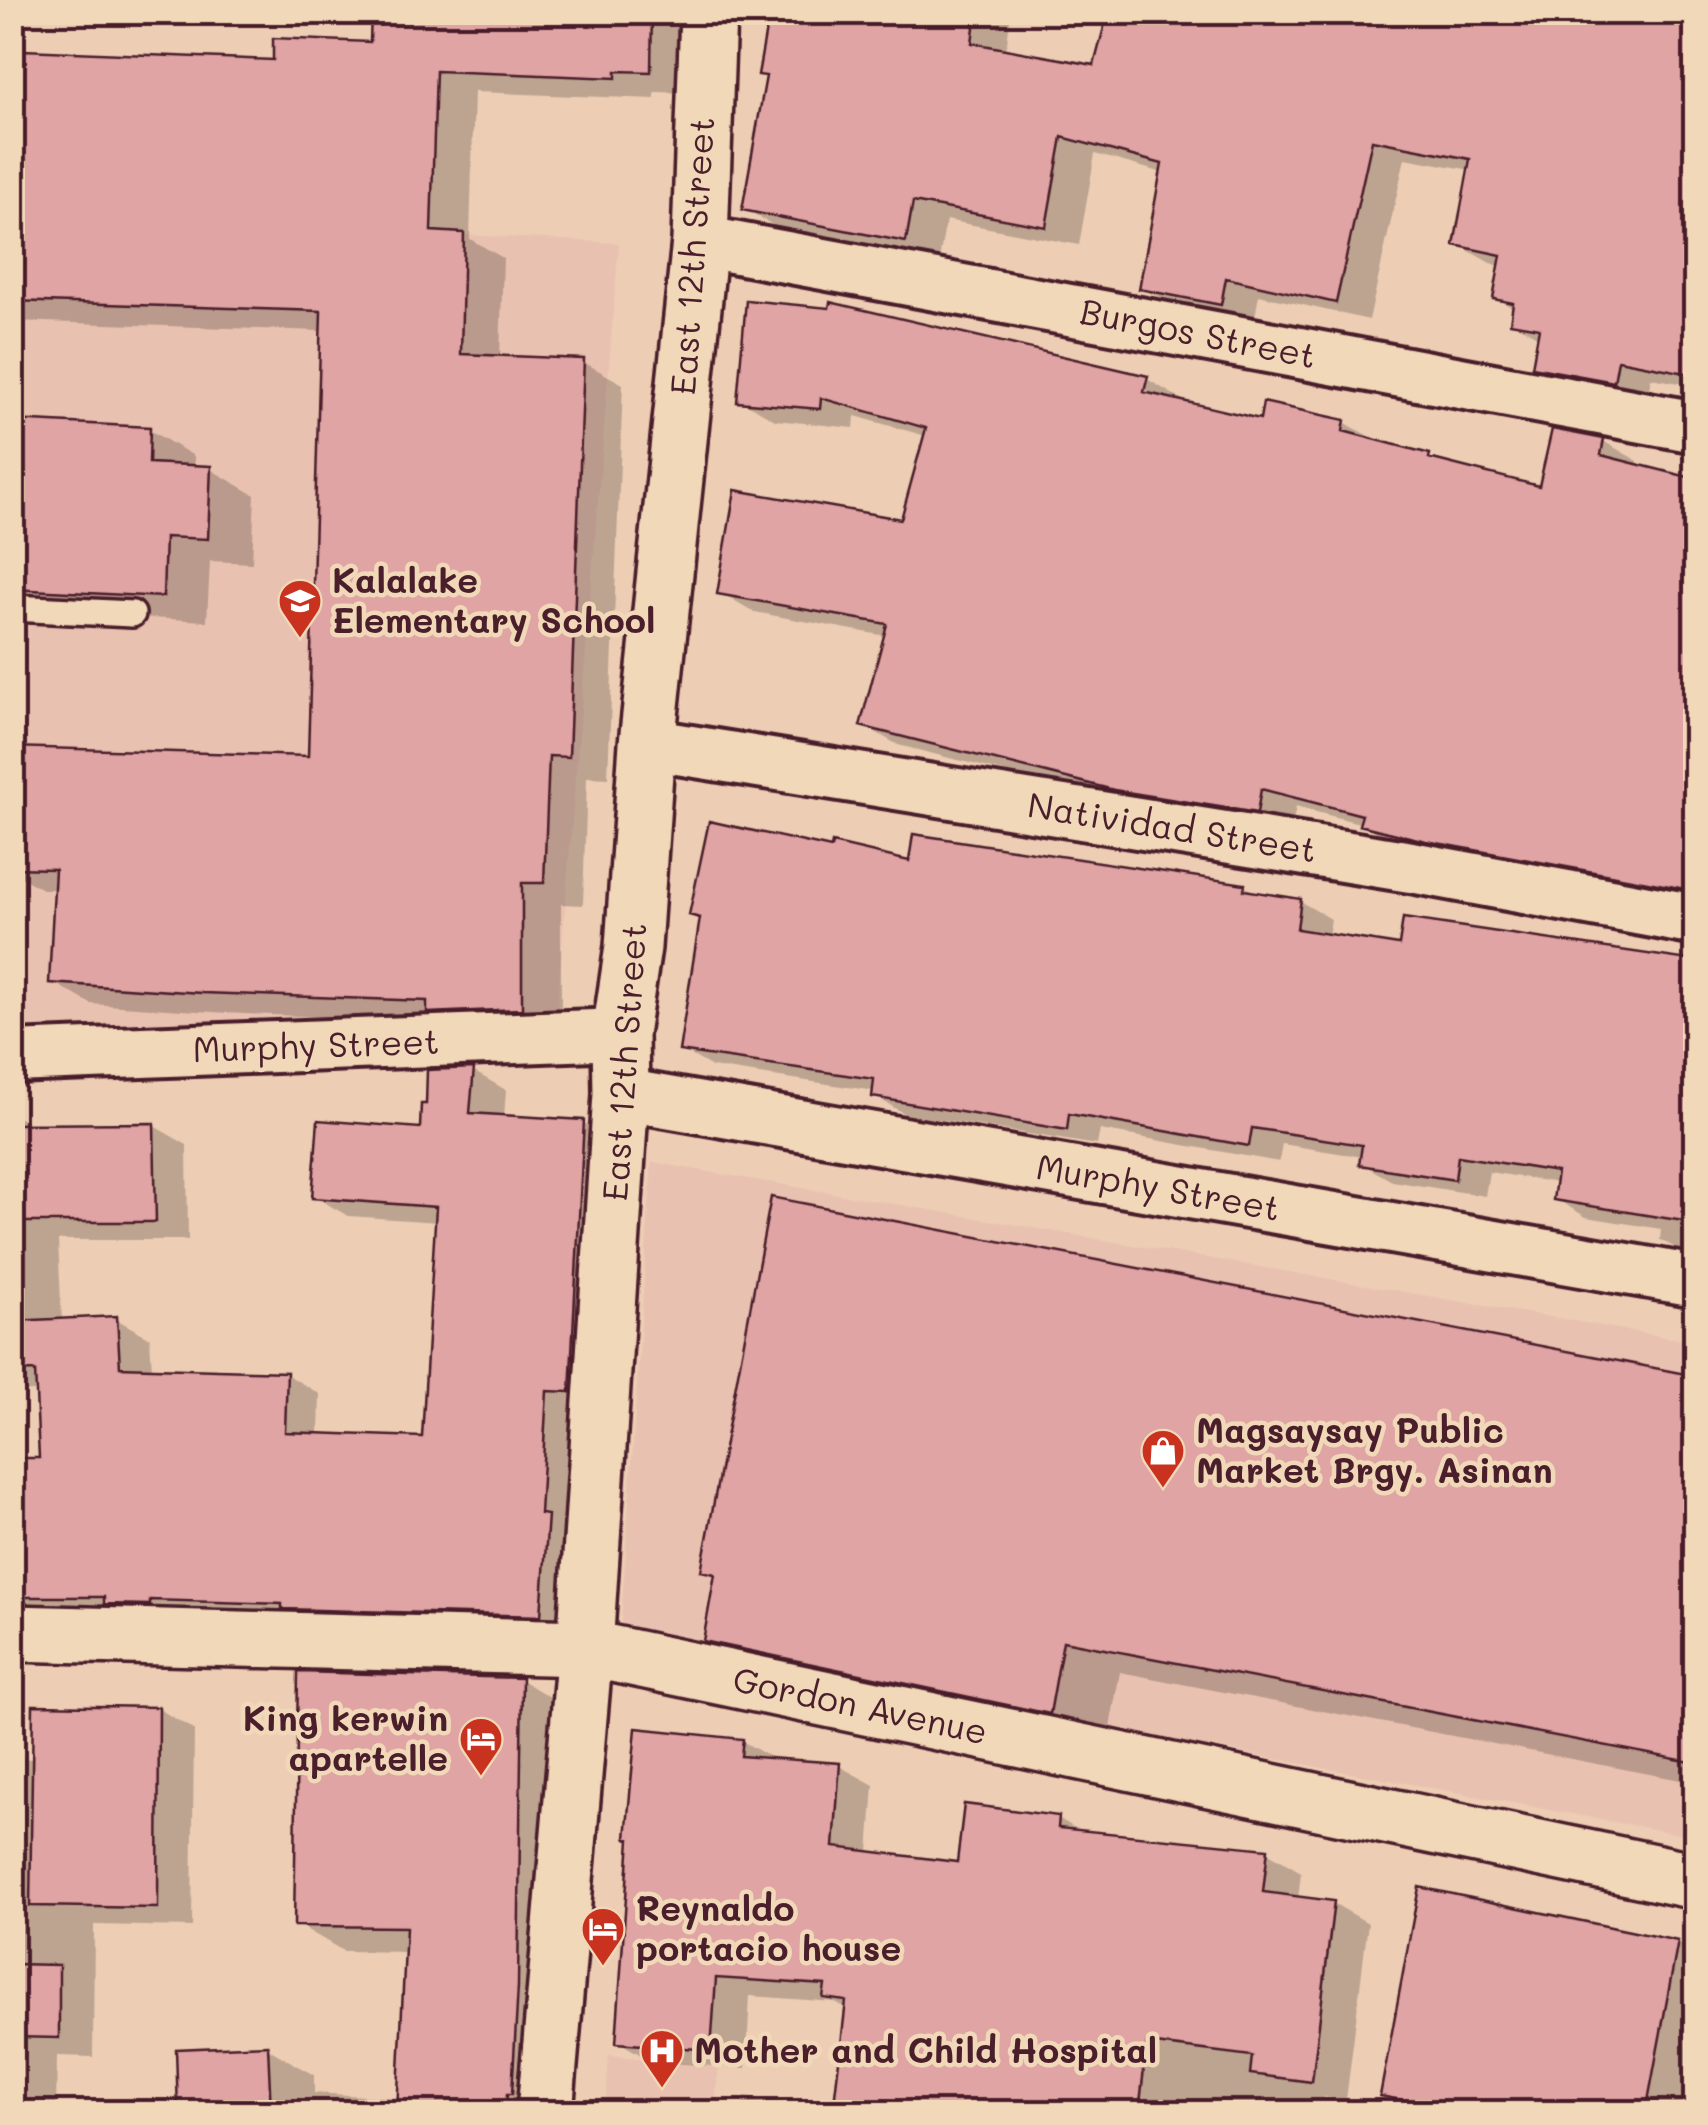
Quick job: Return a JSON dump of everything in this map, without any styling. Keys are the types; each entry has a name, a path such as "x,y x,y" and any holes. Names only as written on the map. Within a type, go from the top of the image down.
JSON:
{"street":[{"name":"East 12th Street","path":"545,2112 585,1648 621,1094 620,1034 633,947 648,744 700,240 708,12"},
{"name":"Burgos Street","path":"700,240 1696,427"},
{"name":"Natividad Street","path":"648,744 1411,867 1696,920"},
{"name":"Murphy Street","path":"12,1057 620,1034"},
{"name":"Murphy Street","path":"621,1094 1696,1280"},
{"name":"Gordon Avenue","path":"12,1633 585,1648 1696,1881"}],"lane":[{"path":"12,608 132,614"}],"shaded area":[{"name":"Kalalake Elementary School","path":"12,211 619,243 554,1046 13,1034"},
{"name":"Magsaysay Public Market Brgy. Asinan","path":"652,1162 1695,1342 1695,1837 620,1637"},
{"name":"Mother and Child Hospital","path":"609,2055 719,2066 714,2112 605,2112"}],"building":[{"path":"371,12 652,12 651,72 616,71 616,78 436,71 431,231 464,233 461,354 584,359 569,757 549,756 544,883 522,883 522,1009 427,1013 427,1001 49,983 55,869 12,868 12,747 308,756 321,311 12,301 12,223 20,223 24,50 273,60 273,38 370,42"},
{"path":"769,12 976,12 972,43 1094,65 1108,12 1696,12 1696,375 1618,360 1614,382 1532,367 1539,328 1510,323 1513,303 1493,299 1501,255 1454,245 1470,159 1372,140 1336,303 1226,278 1221,305 1139,289 1162,164 1062,137 1046,227 913,202 906,242 742,210 766,76 758,75"},
{"path":"746,300 829,308 830,302 1148,376 1144,392 1260,419 1263,402 1345,420 1343,431 1539,486 1552,429 1604,439 1601,455 1696,479 1696,891 1426,841 1359,825 1362,815 1261,789 1257,813 1114,790 860,726 887,624 717,594 735,490 901,519 926,428 821,398 820,409 737,402"},
{"path":"12,420 150,427 149,463 211,466 208,539 165,537 163,597 12,589"},
{"path":"709,821 909,861 913,834 1245,884 1244,890 1301,899 1297,929 1399,945 1403,918 1696,961 1696,1223 1553,1200 1557,1172 1458,1156 1455,1180 1359,1165 1362,1145 1252,1128 1249,1146 1069,1114 1067,1130 872,1097 874,1079 679,1051 700,918 689,915"},
{"path":"474,1068 470,1113 584,1120 570,1392 547,1391 540,1514 548,1515 541,1616 282,1609 282,1604 150,1600 150,1605 104,1604 104,1597 12,1597 12,1458 39,1458 35,1371 12,1372 12,1321 117,1316 120,1367 287,1372 285,1432 422,1437 436,1207 312,1198 318,1120 420,1128 421,1104 426,1104 427,1070"},
{"path":"154,1123 156,1222 12,1222 12,1124"},
{"name":"Magsaysay Public Market Brgy. Asinan","path":"771,1197 1696,1376 1696,1763 1063,1641 1050,1714 703,1641 715,1574 701,1571"},
{"path":"298,1672 522,1678 518,1986 512,2094 507,2094 506,2112 397,2112 406,1927 294,1926"},
{"path":"33,1705 159,1707 158,1908 30,1906"},
{"path":"636,1728 743,1739 741,1756 840,1763 834,1847 957,1862 964,1804 1059,1816 1058,1828 1268,1849 1263,1892 1334,1901 1312,2082 1250,2074 1252,2056 1147,2043 1139,2112 833,2112 846,2001 823,1998 825,1985 716,1978 711,2050 616,2043 630,1839 626,1838"},
{"path":"1419,1887 1678,1941 1646,2112 1465,2112 1380,2096"},
{"path":"12,1964 59,1965 59,2038 12,2037"},
{"path":"268,2045 271,2112 178,2112 176,2049"}],"place":[{"name":"Kalalake Elementary School","path":"300,639"},
{"name":"Magsaysay Public Market Brgy. Asinan","path":"1163,1489"},
{"name":"King kerwin apartelle","path":"481,1777"},
{"name":"Reynaldo portacio house","path":"603,1967"},
{"name":"Mother and Child Hospital","path":"662,2089"}]}
